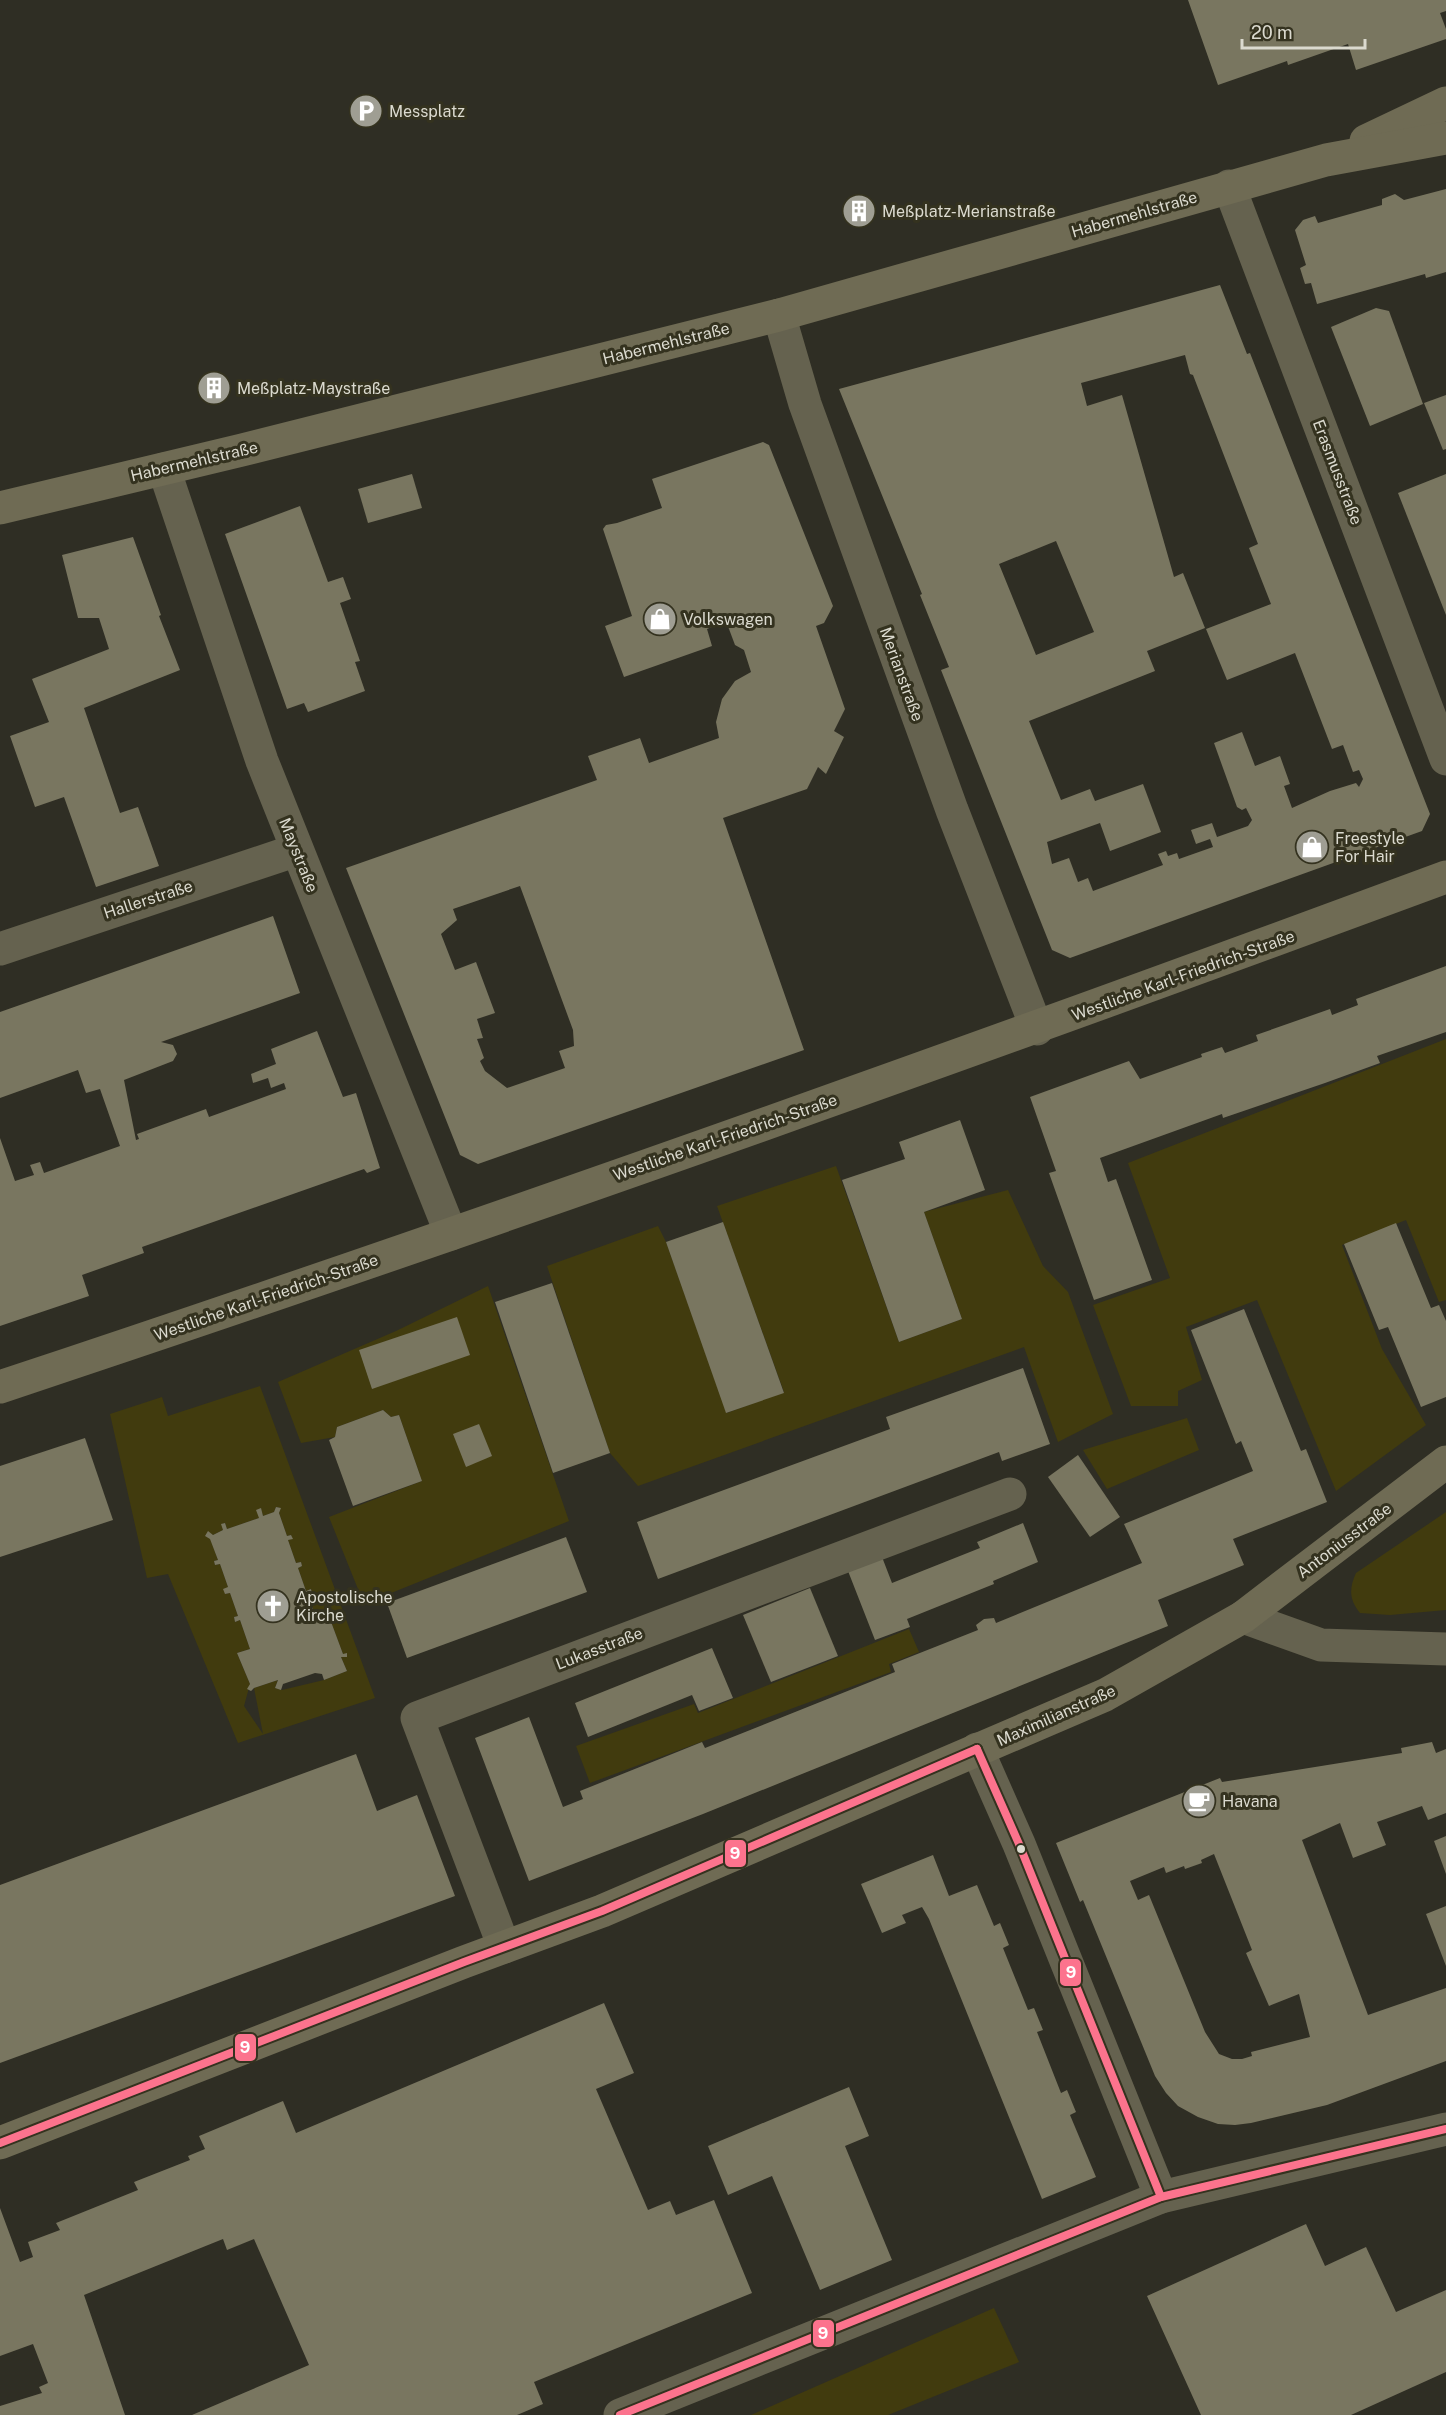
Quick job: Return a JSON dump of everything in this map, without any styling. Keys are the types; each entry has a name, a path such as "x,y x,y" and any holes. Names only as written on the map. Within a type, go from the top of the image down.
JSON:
{"main road":[{"name":"Habermehlstraße","path":"1326,160 1446,103"},
{"name":"Habermehlstraße","path":"0,508 779,315 1326,160 1446,138"},
{"name":"Westliche Karl-Friedrich-Straße","path":"0,1387 451,1234 1036,1029 1446,877"},
{"name":"Antoniusstraße","path":"1243,1617 1446,1462"},
{"name":"Maximilianstraße","path":"0,2143 504,1947 603,1911 1106,1695 1243,1617"}],"street":[{"name":"Erasmusstraße","path":"1229,186 1446,759"},
{"name":"Merianstraße","path":"779,315 813,427 952,810 1036,1029"},
{"name":"Maystraße","path":"164,469 239,698 297,850 451,1234"},
{"name":"Hallerstraße","path":"0,949 297,850"},
{"name":"Lukasstraße","path":"504,1947 417,1718 1010,1494"},
{"path":"1243,1617 1321,1645 1446,1649"},
{"path":"977,1749 1023,1856 1161,2197"},
{"path":"620,2415 1161,2197 1446,2129"}],"shaded area":[{"path":"1446,1039 1446,1300 1439,1302 1406,1220 1342,1245 1382,1349 1426,1425 1336,1491 1257,1300 1186,1327 1202,1380 1178,1391 1178,1406 1131,1406 1093,1305 1170,1278 1128,1163"},
{"path":"836,1166 899,1342 962,1319 924,1212 1008,1190 1043,1266 1068,1292 1113,1414 1058,1442 1024,1347 638,1486 610,1453 547,1266 658,1226 666,1242 727,1413 784,1392 717,1206"},
{"path":"488,1286 569,1521 364,1604 329,1517 422,1481 399,1415 391,1417 383,1410 337,1427 335,1437 301,1443 278,1382 396,1331"},
{"path":"260,1386 375,1698 238,1743 168,1574 147,1578 110,1414 162,1397 168,1416","holes":["276,1507 280,1508 279,1513 287,1536 291,1535 292,1538 288,1540 296,1563 301,1562 302,1566 298,1568 306,1591 311,1589 312,1593 308,1595 318,1623 330,1619 343,1654 347,1657 341,1657 347,1671 324,1680 282,1690 275,1688 278,1680 254,1688 263,1734 244,1706 250,1684 237,1653 250,1649 240,1620 235,1622 234,1617 238,1616 230,1593 225,1594 228,1587 220,1564 215,1565 214,1561 218,1560 208,1532 213,1535 223,1530 222,1524 225,1523 227,1529 259,1518 261,1509 263,1516 274,1512"]},
{"path":"1187,1418 1199,1450 1107,1489 1083,1450"},
{"path":"1446,1512 1446,1610 1390,1615 1360,1613 1351,1594 1356,1573"},
{"path":"909,1629 919,1652 889,1664 891,1672 590,1783 576,1746 694,1704 698,1713"},
{"path":"994,2308 1019,2362 888,2415 751,2415"}],"building":[{"path":"1188,0 1446,0 1446,11 1440,13 1446,29 1446,39 1356,70 1348,44 1288,65 1287,61 1218,85"},
{"path":"1446,189 1446,272 1426,278 1425,274 1317,304 1311,283 1305,284 1300,268 1306,265 1295,230 1303,220 1315,216 1318,223 1382,205 1382,199 1395,194 1404,200"},
{"name":"Meßplatz-Merianstraße","path":"871,200 873,216 846,221 844,205"},
{"path":"1220,285 1247,354 1250,353 1430,814 1422,831 1070,958 1052,950 941,670 949,667 920,595 922,594 839,389","holes":["1185,355 1190,374 1193,375 1258,544 1249,548 1271,604 1206,629 1227,680 1295,653 1332,749 1343,745 1353,772 1359,770 1363,779 1359,787 1356,783 1330,791 1292,808 1284,786 1290,784 1280,756 1255,766 1242,732 1214,743 1237,807 1242,810 1246,808 1252,820 1248,826 1217,837 1212,823 1191,830 1196,844 1210,839 1213,847 1179,859 1177,853 1168,856 1166,851 1158,854 1163,865 1093,891 1088,878 1078,882 1069,858 1052,864 1047,842 1100,823 1110,851 1161,832 1143,784 1095,801 1090,789 1061,800 1029,721 1155,671 1147,651 1205,628 1183,573 1174,577 1122,395 1087,406 1081,383","1056,541 1094,632 1036,655 999,564"]},
{"path":"1376,308 1389,311 1423,404 1370,426 1331,327"},
{"name":"Meßplatz-Maystraße","path":"223,378 226,393 206,398 202,382"},
{"path":"1446,395 1446,449 1443,450 1424,403"},
{"path":"763,442 769,445 833,606 824,623 816,626 845,709 834,731 844,737 826,774 818,767 807,789 723,818 804,1050 478,1164 460,1155 346,868 597,780 588,756 640,738 649,763 719,738 716,722 722,699 735,681 751,672 744,650 735,645 726,621 707,629 712,646 624,677 605,626 632,616 603,529 606,525 662,508 652,479","holes":["520,886 573,1030 574,1046 559,1051 565,1068 507,1088 485,1071 480,1061 484,1058 477,1039 483,1038 477,1019 495,1013 476,962 455,970 441,934 457,920 453,909"]},
{"path":"412,474 422,508 368,523 358,489"},
{"path":"1446,474 1446,615 1398,493"},
{"path":"300,506 328,582 343,577 351,599 340,603 360,661 355,662 365,691 308,712 304,703 287,709 225,534"},
{"path":"133,537 161,615 159,616 180,670 84,708 120,813 138,807 159,866 96,887 64,797 35,807 10,736 49,722 32,679 109,649 99,618 78,618 62,555"},
{"path":"273,916 300,993 161,1042 173,1045 177,1054 173,1061 124,1080 136,1140 139,1139 137,1134 206,1109 209,1117 286,1089 284,1083 271,1088 268,1078 253,1083 251,1074 276,1064 271,1049 317,1031 343,1097 356,1093 380,1168 367,1173 364,1169 142,1247 144,1253 82,1275 89,1296 0,1326 0,1138 15,1181 34,1175 30,1165 40,1162 44,1173 120,1146 100,1089 86,1093 78,1070 0,1098 0,1012"},
{"path":"1446,966 1446,1032 1377,1056 1380,1063 1223,1118 1222,1114 1100,1158 1108,1182 1116,1179 1152,1280 1094,1300 1049,1173 1056,1171 1030,1097 1129,1061 1140,1079 1202,1057 1201,1054 1222,1047 1225,1053 1258,1041 1256,1035 1330,1009 1332,1015 1358,1005 1356,999"},
{"path":"960,1120 985,1190 924,1212 962,1319 899,1342 842,1180 905,1159 899,1142"},
{"path":"723,1222 784,1393 726,1413 666,1242"},
{"path":"1396,1223 1431,1308 1439,1305 1446,1321 1446,1397 1421,1407 1388,1327 1379,1330 1344,1244"},
{"path":"552,1283 610,1453 553,1473 495,1302"},
{"path":"1244,1309 1301,1451 1306,1449 1327,1502 1233,1539 1244,1565 1158,1600 1168,1626 703,1814 529,1881 475,1738 529,1717 563,1807 583,1799 580,1791 702,1742 705,1748 895,1672 892,1664 978,1630 976,1625 984,1619 994,1618 996,1623 1142,1563 1124,1524 1253,1471 1241,1441 1236,1444 1191,1330"},
{"path":"457,1317 470,1355 372,1389 359,1350"},
{"path":"1023,1368 1050,1444 1002,1461 999,1452 658,1579 637,1522 890,1429 886,1417"},
{"path":"383,1410 391,1417 399,1415 422,1481 353,1506 329,1440 335,1437 337,1427"},
{"path":"479,1424 492,1456 466,1467 453,1434"},
{"path":"85,1438 113,1520 0,1557 0,1466"},
{"path":"1078,1455 1120,1517 1090,1537 1048,1477"},
{"name":"Apostolische Kirche","path":"276,1507 281,1508 279,1513 287,1536 291,1535 293,1539 288,1540 296,1563 301,1562 302,1566 298,1568 306,1591 311,1589 312,1594 308,1595 318,1623 330,1619 343,1654 347,1653 347,1657 341,1657 347,1671 324,1680 322,1674 315,1673 283,1684 281,1690 275,1688 278,1680 251,1691 247,1689 250,1684 237,1653 250,1649 240,1620 235,1622 234,1617 238,1616 230,1593 225,1594 223,1589 228,1587 220,1564 215,1565 214,1561 218,1560 210,1539 205,1536 208,1531 213,1535 223,1530 221,1524 225,1523 227,1529 259,1518 256,1510 261,1508 263,1516 274,1512"},
{"path":"1023,1523 1038,1562 993,1581 994,1584 907,1619 910,1627 875,1640 848,1571 882,1557 892,1583 980,1548 977,1542"},
{"path":"566,1537 587,1592 407,1658 387,1603"},
{"path":"810,1588 838,1656 771,1682 743,1615"},
{"path":"712,1648 733,1698 699,1711 692,1695 588,1737 575,1703"},
{"path":"1432,1742 1436,1753 1446,1749 1446,1813 1428,1820 1422,1806 1377,1822 1386,1845 1353,1858 1340,1823 1302,1840 1368,2015 1446,1988 1446,2061 1327,2105 1251,2123 1218,2124 1198,2117 1178,2106 1155,2076 1083,1900 1080,1902 1056,1843 1220,1778 1222,1782 1402,1753 1401,1748","holes":["1214,1854 1252,1950 1246,1953 1269,2006 1299,1994 1310,2037 1251,2052 1252,2056 1242,2059 1232,2059 1219,2054 1205,2032 1149,1895 1138,1900 1130,1881 1164,1867 1166,1873 1184,1866 1185,1869 1202,1863 1201,1860"]},
{"path":"356,1754 377,1811 417,1795 455,1896 0,2063 0,1885"},
{"path":"1446,1836 1446,1874 1434,1841"},
{"path":"933,1855 949,1896 977,1885 994,1926 1000,1923 1009,1945 1003,1948 1028,2010 1034,2008 1043,2030 1037,2032 1061,2093 1067,2090 1076,2112 1070,2115 1096,2177 1042,2199 929,1919 922,1907 902,1915 906,1923 882,1933 861,1884"},
{"path":"1446,1906 1446,1966 1426,1914"},
{"path":"604,2003 634,2073 596,2089 648,2210 670,2201 676,2215 714,2200 752,2293 534,2382 543,2404 517,2415 192,2415 309,2365 254,2239 227,2250 223,2239 84,2295 125,2415 0,2415 0,2406 42,2393 39,2387 48,2383 33,2344 0,2356 0,2208 20,2262 33,2257 28,2242 60,2230 56,2223 138,2190 134,2182 190,2160 188,2156 205,2149 199,2136 283,2101 296,2133"},
{"path":"849,2087 869,2136 845,2146 892,2260 820,2290 772,2176 728,2195 708,2146"},
{"path":"1306,2224 1325,2266 1366,2247 1396,2312 1446,2290 1446,2372 1351,2415 1201,2415 1147,2296"}],"transit line":[{"name":"9","path":"977,1749 1019,1844 1161,2197"},
{"name":"9","path":"0,2143 464,1962 602,1911 977,1749"},
{"name":"9","path":"620,2415 1161,2197 1446,2129"}],"place":[{"name":"Messplatz","path":"366,111"},
{"name":"Meßplatz-Merianstraße","path":"859,211"},
{"name":"Meßplatz-Maystraße","path":"214,388"},
{"name":"Volkswagen","path":"660,619"},
{"name":"Freestyle For Hair","path":"1312,847"},
{"name":"Apostolische Kirche","path":"273,1606"},
{"name":"Havana","path":"1199,1801"}]}
